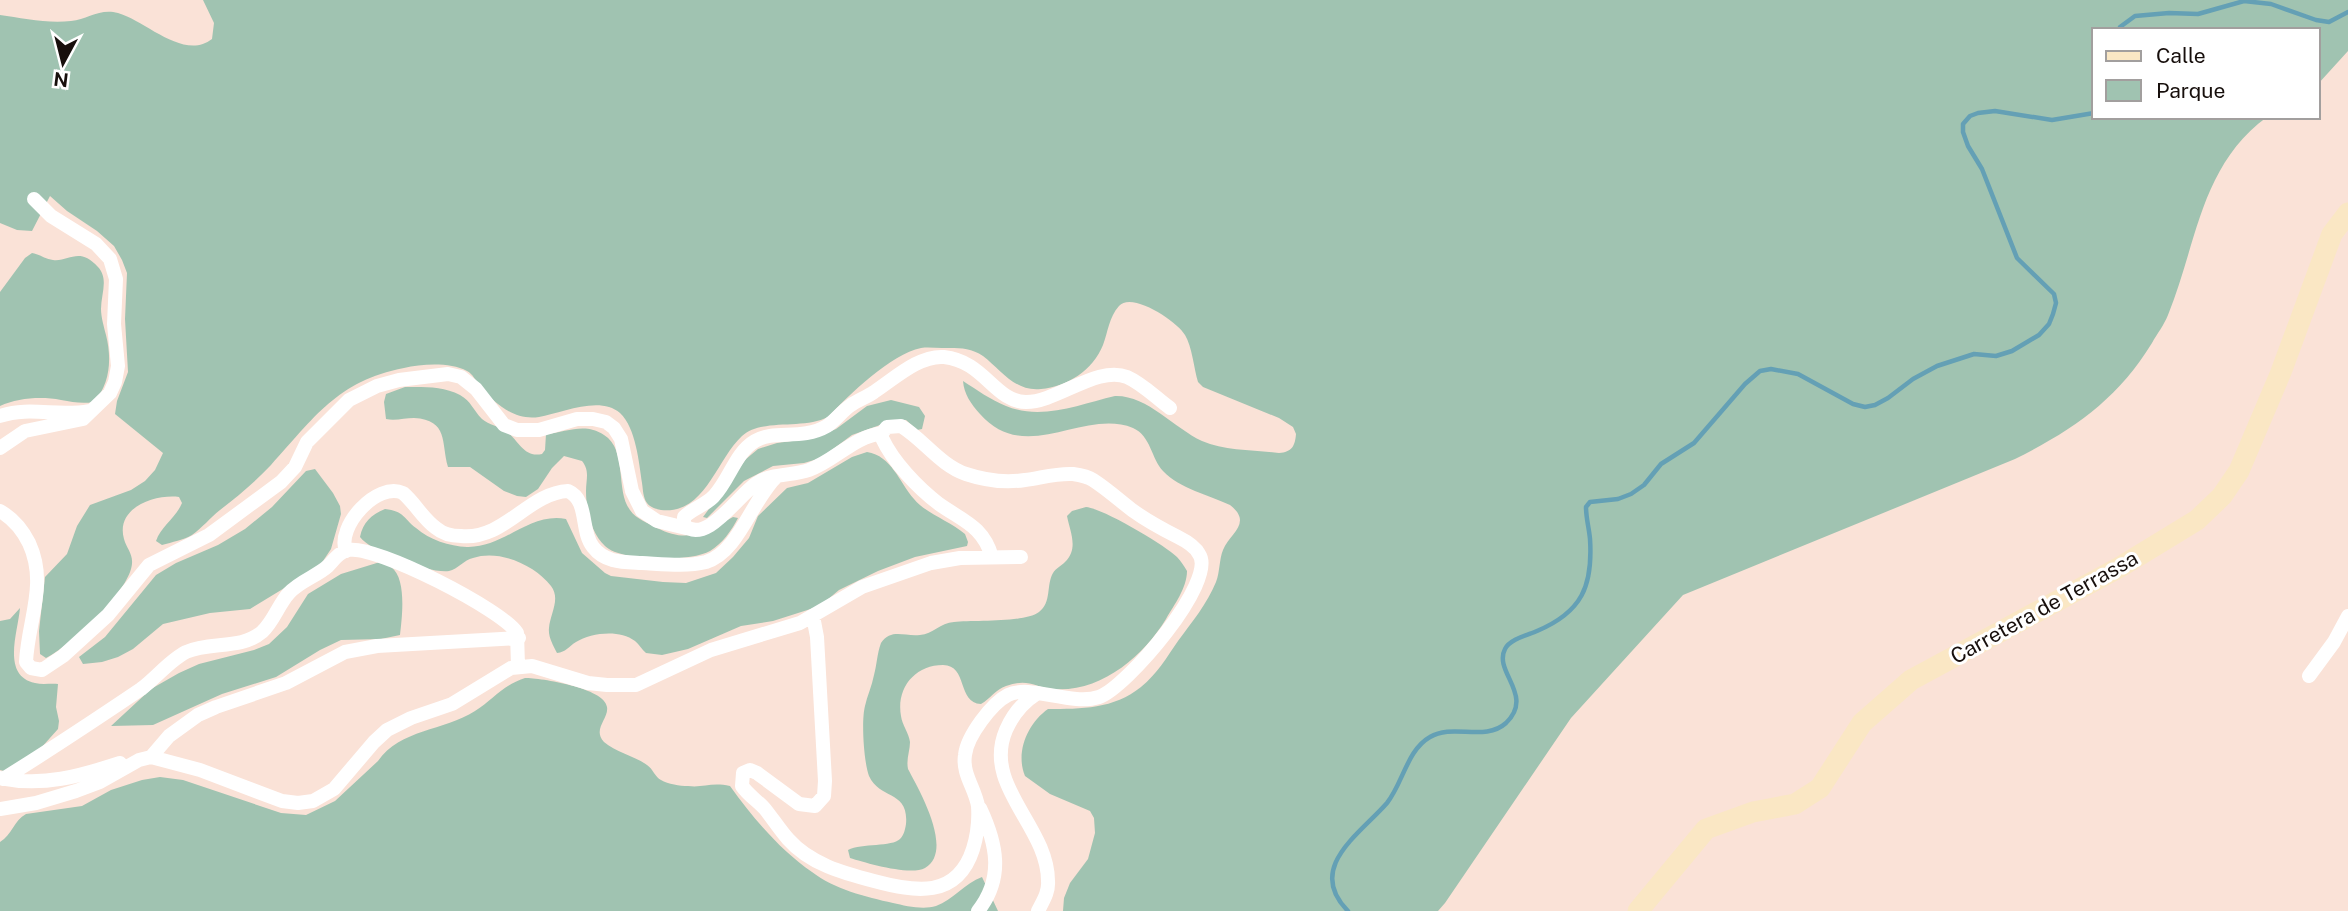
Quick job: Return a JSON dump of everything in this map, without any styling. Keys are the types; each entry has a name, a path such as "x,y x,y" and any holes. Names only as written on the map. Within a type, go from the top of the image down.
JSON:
{"street":[{"path":"0,448 25,432 78,422 110,393 117,374 115,270 110,259 103,249 51,216 34,199"},
{"name":"Carretera de Terrassa","path":"1638,911 1706,829 1753,813 1795,804 1820,788 1862,723 1911,680 2120,567 2197,520 2222,496 2239,471 2281,372 2332,234 2348,213"},
{"path":"686,528 684,517 713,498 741,454 756,440 769,436 805,435 819,430 855,402 930,359 946,358 969,365 982,373 1004,395 1022,402 1046,399 1096,379 1117,375 1135,382 1170,408"},
{"path":"0,511 22,530 37,566 38,582 26,662 31,668 42,670 63,656 108,615 149,565 208,535 281,482 295,467 307,442 349,400 377,386 399,380 448,374 461,377 476,389 503,425 517,430 539,430 577,419 606,422 621,439 632,491 642,510 657,521 694,531 706,529 758,482 778,475 812,469 860,440 882,433 890,426 901,426 949,466 966,474 1004,481 1065,474 1084,476 1144,518 1187,542 1201,555 1203,565 1200,578 1184,607 1158,641 1115,687 1104,695 1091,699 1061,698 1016,692 1005,696 984,718 965,751 965,768 988,827 996,863 992,888 978,911"},
{"path":"0,416 22,411 58,414 94,410"},
{"path":"882,433 887,447 921,488 940,505 979,531 987,542 992,557"},
{"path":"345,551 342,541 348,527 369,502 385,491 396,490 403,493 439,531 468,537 499,529 541,500 564,491 572,492 578,498 587,538 595,550 606,558 619,562 655,564 704,562 717,557 727,548 759,497 778,475"},
{"path":"2,778 97,720 183,654 205,647 252,639 269,624 291,592 325,569 345,551 360,550 385,557 445,586 503,619 519,638 518,666"},
{"path":"2,778 23,782 53,782 127,761 145,759 201,770 282,801 313,801 334,789 387,730 411,718 452,704 504,671 518,666 539,667 587,683 636,685 711,650 790,627 862,587 931,563 960,558 1021,557"},
{"path":"813,615 817,637 824,796 815,806 799,804 750,769 746,770 741,778 744,790 762,806 787,838 809,857 848,874 916,889 944,885 961,872 972,853 976,836 977,800"},
{"path":"2309,676 2334,642 2348,616"},
{"path":"0,809 36,803 100,782 145,759 169,736 198,715 286,683 353,649 519,638"},
{"path":"1036,694 1019,708 1013,717 1003,737 1000,756 1006,782 1031,826 1047,871 1048,889 1038,911"}],"green space":[{"path":"203,0 2348,0 2348,51 2320,82 2320,28 2092,28 2092,119 2265,119 2227,159 2214,182 2168,315 2138,363 2109,397 2092,412 2056,437 2015,459 1683,595 1571,718 1438,911 1063,911 1064,898 1070,883 1088,859 1095,833 1094,818 1090,811 1050,794 1025,776 1022,757 1029,730 1048,709 1108,704 1131,694 1152,677 1208,598 1217,578 1223,550 1238,528 1240,517 1230,505 1186,487 1170,477 1159,466 1144,436 1133,428 1114,424 1094,425 1035,436 1016,435 998,429 980,414 968,399 963,381 1000,404 1033,412 1061,410 1115,396 1127,397 1149,406 1202,441 1230,448 1279,453 1292,448 1296,438 1293,427 1279,418 1203,387 1198,382 1189,345 1181,329 1154,310 1134,302 1125,302 1116,310 1103,345 1093,362 1078,376 1051,388 1032,389 1016,384 983,356 968,350 921,348 909,352 871,376 828,417 807,423 760,427 742,436 699,495 689,504 676,509 657,509 646,501 630,427 620,413 612,408 591,405 530,418 499,405 471,374 460,368 427,365 381,374 361,382 328,404 259,477 192,535 162,545 156,541 182,503 179,497 159,498 131,511 123,528 132,560 131,569 118,593 69,643 46,658 40,654 39,631 45,577 67,554 77,526 90,505 131,490 145,481 155,470 163,453 115,414 128,372 125,319 127,273 114,246 50,196 32,231 17,230 0,223 0,15 62,22 112,12 129,17 177,43 189,45 201,45 212,39 214,23"},
{"path":"32,253 53,260 85,257 101,272 104,282 101,312 109,362 103,387 94,402 38,398 0,406 0,292 25,258"},
{"path":"405,387 440,389 464,397 482,419 507,432 531,454 542,454 545,450 546,434 583,428 597,431 611,442 616,450 623,492 630,510 635,516 668,533 687,536 733,517 738,518 719,545 701,555 656,559 613,551 600,541 590,521 586,498 587,472 582,461 564,456 538,489 526,497 504,491 470,467 448,467 442,434 433,423 414,418 386,419 386,394"},
{"path":"891,400 919,407 925,416 922,429 917,430 906,420 894,420 852,435 821,458 804,463 773,466 744,481 707,518 703,517 746,459 758,449 777,443 814,438 836,429 867,406"},
{"path":"867,452 876,454 889,464 919,504 965,534 967,546 915,557 839,590 820,606 773,621 741,626 688,649 662,655 646,653 635,641 613,634 589,636 557,653 549,631 555,601 554,591 544,578 526,566 505,557 483,556 470,559 449,571 440,571 416,566 388,555 360,537 368,520 385,509 400,513 421,532 434,539 467,547 493,542 540,521 566,519 582,553 605,573 611,576 686,583 716,573 749,538 758,516 787,488 808,483 852,457"},
{"path":"315,469 333,493 341,514 331,549 319,567 250,609 210,613 163,624 133,649 118,657 83,664 79,657 105,637 156,575 245,529 272,507 306,471"},
{"path":"1086,507 1133,528 1170,551 1181,562 1187,571 1185,584 1166,619 1145,647 1118,670 1103,679 1070,689 1014,684 999,689 981,704 968,697 960,677 951,667 933,666 916,674 905,688 900,706 910,742 908,769 926,804 935,834 933,860 925,868 909,871 850,858 848,850 900,839 906,824 903,806 899,800 874,784 866,762 864,713 881,643 894,634 925,634 949,623 1022,618 1039,612 1046,603 1053,573 1072,551 1067,516 1072,511"},
{"path":"380,562 391,567 399,580 402,599 400,635 381,639 341,640 276,677 222,694 153,725 111,726 151,689 179,673 199,664 269,644 287,627 308,594 341,574"},
{"path":"20,608 14,652 18,672 25,679 38,684 58,684 56,707 59,721 58,729 41,748 4,771 0,770 0,621 10,619"},
{"path":"525,678 571,685 596,694 604,700 607,707 600,728 604,742 642,762 667,783 730,786 778,844 830,883 872,898 926,908 942,903 982,877 998,911 0,911 0,842 26,814 82,806 111,790 160,777 183,780 281,813 306,815 335,801 398,742 463,718 510,685"}],"waterway":[{"path":"2120,28 2135,16 2198,14 2244,1 2271,4 2329,22 2348,12"},
{"path":"1348,911 1336,895 1332,880 1334,866 1351,839 1387,803 1416,750 1430,737 1439,733 1479,732 1498,728 1514,713 1515,693 1504,666 1505,649 1515,640 1552,624 1565,615 1582,596 1589,571 1590,539 1586,507 1590,502 1618,499 1644,485 1661,464 1694,443 1745,384 1760,371 1771,369 1798,374 1853,404 1865,407 1888,398 1913,379 1937,366 1974,354 1996,356 2012,351 2039,335 2049,324 2053,314 2056,303 2054,294 2017,258 1982,169 1968,146 1963,124 1970,116 1995,111 2052,120 2092,113"}]}
